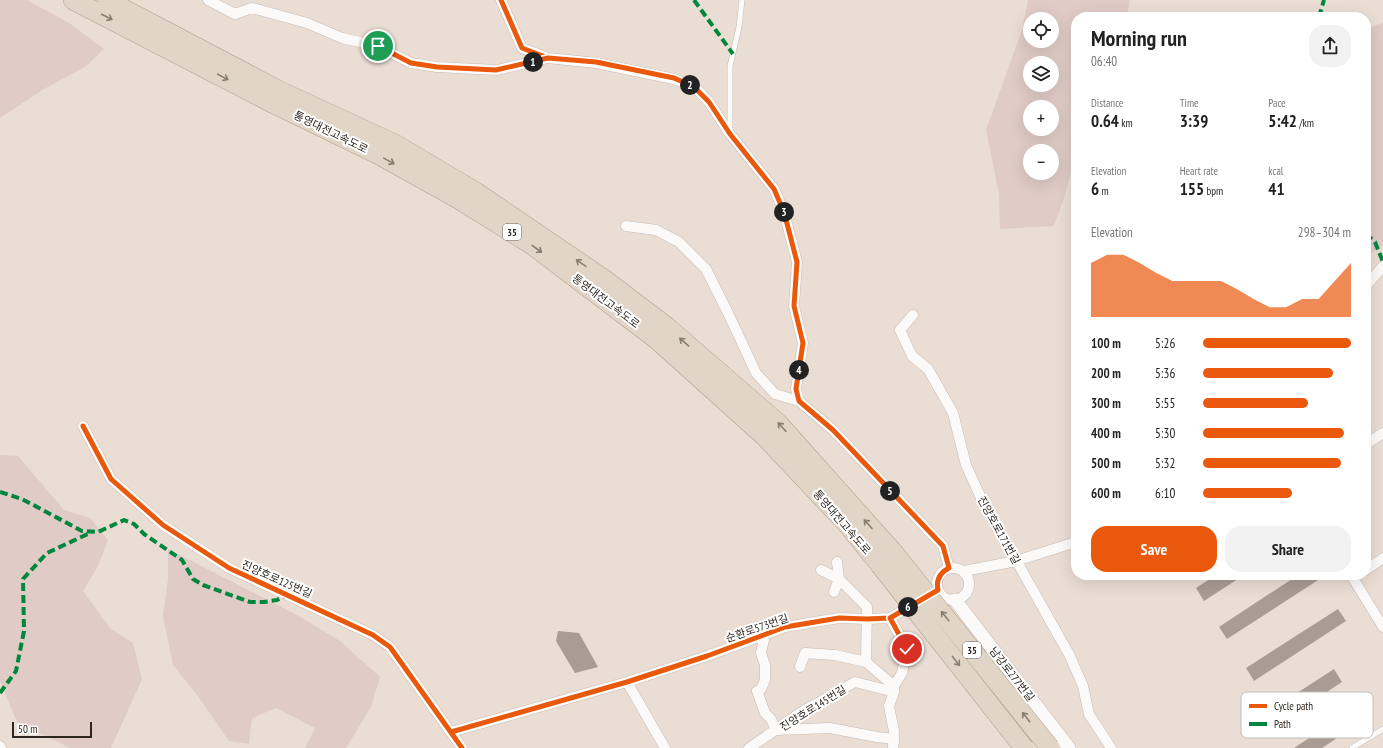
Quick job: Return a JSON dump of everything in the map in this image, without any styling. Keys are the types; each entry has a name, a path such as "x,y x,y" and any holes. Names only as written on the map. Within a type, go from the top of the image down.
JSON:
{"highway":[{"name":"통영대전고속도로","path":"73,0 274,104 379,155 458,199 532,245 656,339 764,436 847,524 1024,748"},
{"name":"통영대전고속도로","path":"107,0 280,91 395,144 476,192 604,279 666,326 778,423 894,553 1050,748"}],"street":[{"path":"208,0 235,14 252,8 306,23 342,38 378,46 411,63 437,67 496,70 548,58"},
{"path":"501,0 522,48 548,58 596,62 674,78 694,87 709,102 730,134 774,189 784,212 797,262 794,306 803,343 796,389 799,401"},
{"path":"626,226 656,230 679,242 706,269 756,373 775,394 799,401 833,430 943,546 949,568"},
{"path":"1371,280 1383,266"},
{"name":"진양호로171번길","path":"913,315 900,330 912,356 928,369 953,413 966,465 981,498 1070,656 1083,686 1089,714 1111,748"},
{"name":"진양호로125번길","path":"83,426 111,479 163,525 229,568 373,635 390,647 462,748"},
{"path":"1371,441 1383,433"},
{"path":"964,571 1016,561 1071,544"},
{"path":"1371,566 1383,558"},
{"path":"834,592 839,579 837,562"},
{"path":"949,568 959,568 964,571 970,580 968,591 961,599 955,600 945,598 938,590 937,585 940,574 949,568"},
{"path":"821,570 839,579 867,607 866,662"},
{"path":"1356,580 1383,627"},
{"name":"순환로573번길","path":"451,732 627,682 707,656 785,627 839,618 890,618 938,590"},
{"name":"남강로277번길","path":"955,600 1070,748"},
{"name":"진양호로145번길","path":"890,618 907,649 902,672 894,689 889,706 894,731 894,745"},
{"path":"749,748 776,730 771,719 765,713 757,691 761,689 764,680 765,665 761,653 765,635"},
{"path":"800,667 806,654 835,655 866,662 894,689"},
{"path":"627,682 665,748"},
{"name":"진양호로145번길","path":"776,730 803,712 855,682 894,689"},
{"name":"진양호로145번길","path":"776,730 830,728 877,738 894,739 894,745"}],"lane":[{"path":"730,134 730,66 739,27 742,0"},
{"path":"1373,735 1383,729"},
{"path":"1352,748 1368,738"}],"shaded area":[{"path":"0,0 27,0 69,23 104,49 85,67 44,89 0,118"},
{"path":"1028,0 1130,0 1128,12 1071,12 1071,172 1054,226 1000,229 999,194 986,130 1023,25 1023,48 1059,48 1059,12 1026,12"},
{"path":"1383,23 1383,245 1371,253 1371,27"},
{"path":"0,455 18,456 64,510 90,518 108,540 98,566 83,591 110,628 133,643 142,679 111,748 70,748 17,722 0,681"},
{"path":"168,549 297,615 340,641 380,677 371,707 346,748 305,748 315,728 276,708 252,718 249,744 229,741 198,696 173,665 163,616 168,579"}],"building":[{"path":"1208,580 1236,580 1204,601 1196,588"},
{"path":"1290,580 1318,580 1227,639 1219,627"},
{"path":"1338,609 1346,621 1254,681 1246,668"},
{"path":"558,631 579,633 598,667 575,673 556,641"},
{"path":"1334,669 1342,682 1327,692 1299,692"},
{"path":"1309,738 1337,738 1322,748 1294,748"}],"marked path":[{"path":"694,0 733,54"},
{"path":"1320,12 1324,0"},
{"path":"1371,238 1375,242 1383,262"},
{"path":"0,492 22,499 82,531 98,532 124,520 134,524 144,534 182,560 193,579 203,585 250,602 277,600 287,595"},
{"path":"0,693 16,671 24,631 23,579 47,553 92,532"}],"cycle path":[{"path":"501,0 522,48 548,58 596,63 674,79 695,87 709,102 730,134 774,189 784,212 797,262 794,306 803,343 796,389 799,401 833,430 943,546 949,568"},
{"path":"83,426 111,479 163,525 229,568 373,635 390,647 462,748"},
{"path":"451,732 627,682 707,656 785,627 839,618 890,618 938,590"}],"route":[{"path":"378,46 411,63 437,67 496,70 548,58 596,62 674,78 694,87 709,102 730,134 774,189 784,212 797,262 794,306 803,343 796,389 799,401 833,430 943,546 949,568 940,574 937,585 938,590 890,618 907,649"}]}
